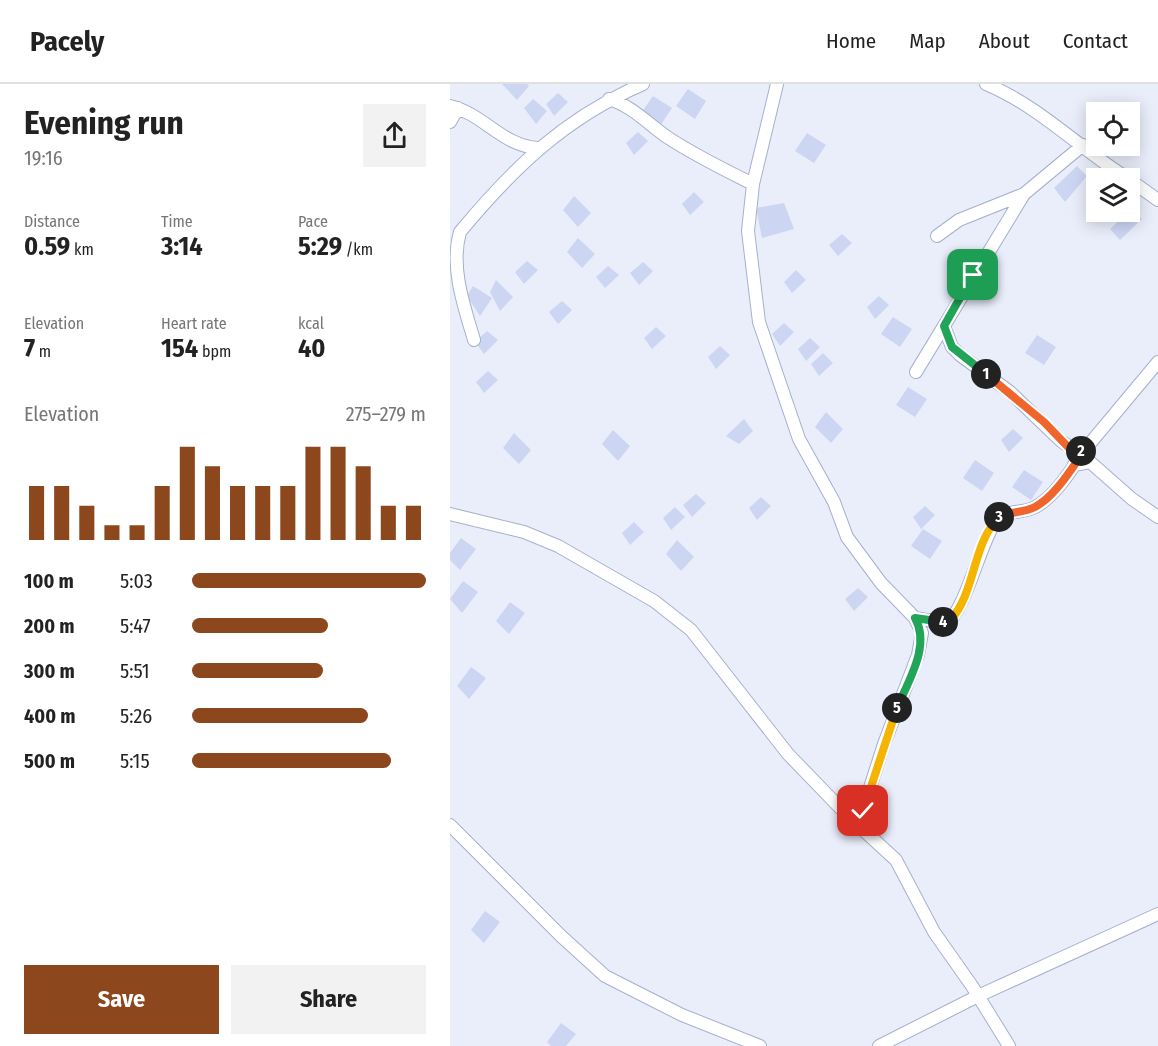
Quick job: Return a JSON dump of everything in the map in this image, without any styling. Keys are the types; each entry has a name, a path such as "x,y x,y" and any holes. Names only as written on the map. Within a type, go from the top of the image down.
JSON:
{"street":[{"path":"474,340 454,268 453,247 460,232 515,169 538,148 609,99 626,98 643,84"},
{"path":"777,84 753,184 748,231 753,293 759,321 791,418 852,545 880,583 915,618 922,633 918,655 884,744 858,825"},
{"path":"986,84 1006,92 1042,115 1113,168"},
{"path":"626,98 667,136 702,158 753,184"},
{"path":"450,122 454,107 470,112 511,142 538,148"},
{"path":"511,142 515,169"},
{"path":"937,236 959,220 1024,194 1083,145"},
{"path":"1140,187 1158,200"},
{"path":"916,372 973,275 1005,230 1024,194"},
{"path":"944,326 952,347 960,355 1010,392 1070,449 1077,452 1087,447"},
{"path":"915,618 946,623 950,621 960,607 979,554 994,522 1010,512 1027,510 1041,504 1158,362"},
{"path":"1074,465 1090,462 1132,499 1158,517"},
{"path":"450,514 543,538 575,554 676,617 703,643 741,697 781,746 858,825 896,860 912,885 934,932 978,996 1008,1046"},
{"path":"450,825 604,976 682,1015 760,1046"},
{"path":"879,1046 978,996 1158,914"}],"building":[{"path":"502,84 527,84 529,86 517,100"},
{"path":"688,89 706,101 695,119 676,106"},
{"path":"558,93 568,102 554,116 546,104"},
{"path":"653,96 672,108 660,126 641,113"},
{"path":"533,99 547,111 536,124 524,108"},
{"path":"638,132 648,141 634,155 626,143"},
{"path":"807,133 826,145 814,163 795,151"},
{"path":"1077,166 1086,175 1065,202 1054,188"},
{"path":"694,192 704,202 690,215 682,204"},
{"path":"574,196 591,213 578,227 563,210"},
{"path":"784,203 794,229 762,238 756,208"},
{"path":"1117,222 1139,222 1120,240 1110,229"},
{"path":"842,234 852,243 838,256 829,245"},
{"path":"578,238 595,254 582,268 567,252"},
{"path":"527,261 538,270 524,284 515,272"},
{"path":"643,262 653,271 639,285 630,273"},
{"path":"608,266 619,275 605,288 596,277"},
{"path":"796,270 806,280 792,293 784,282"},
{"path":"496,280 513,297 500,311 490,292"},
{"path":"473,286 492,298 480,316 467,296"},
{"path":"879,296 889,305 875,319 867,307"},
{"path":"562,301 572,310 558,324 549,312"},
{"path":"893,317 912,329 900,347 881,334"},
{"path":"784,323 794,332 780,346 772,334"},
{"path":"656,327 666,336 652,349 644,338"},
{"path":"487,331 498,340 484,354 475,342"},
{"path":"1037,335 1056,347 1044,365 1025,353"},
{"path":"810,338 820,347 806,361 798,349"},
{"path":"720,346 730,355 716,369 708,357"},
{"path":"823,353 833,363 819,376 811,364"},
{"path":"488,371 498,380 484,393 476,382"},
{"path":"908,387 927,399 915,417 896,405"},
{"path":"826,412 843,429 831,443 815,427"},
{"path":"744,419 753,431 739,444 726,436"},
{"path":"1013,429 1023,438 1009,452 1001,440"},
{"path":"613,430 630,446 618,461 602,444"},
{"path":"514,433 531,450 519,464 503,448"},
{"path":"975,460 994,473 982,491 963,478"},
{"path":"1024,470 1043,482 1031,500 1012,487"},
{"path":"696,494 706,503 692,517 683,505"},
{"path":"761,497 771,506 757,520 749,508"},
{"path":"925,506 935,515 921,529 913,517"},
{"path":"675,507 685,517 671,530 663,518"},
{"path":"634,522 644,532 630,545 622,533"},
{"path":"923,529 942,541 930,559 911,546"},
{"path":"461,538 476,549 460,570 450,560 450,553"},
{"path":"677,540 694,557 681,571 666,554"},
{"path":"463,581 478,592 462,613 450,599"},
{"path":"858,588 868,597 854,611 845,599"},
{"path":"510,602 525,613 509,634 496,621"},
{"path":"471,667 486,678 469,699 457,686"},
{"path":"485,911 500,922 484,943 471,930"},
{"path":"561,1023 576,1034 566,1046 551,1046 547,1042"}],"route":[{"path":"863,811 884,744 922,641 920,626 915,618 946,623 950,621 960,607 979,554 994,522 998,517 1010,512 1027,510 1041,504 1087,447 1081,452 1070,449 1010,392 952,347 944,326 973,275"}]}
